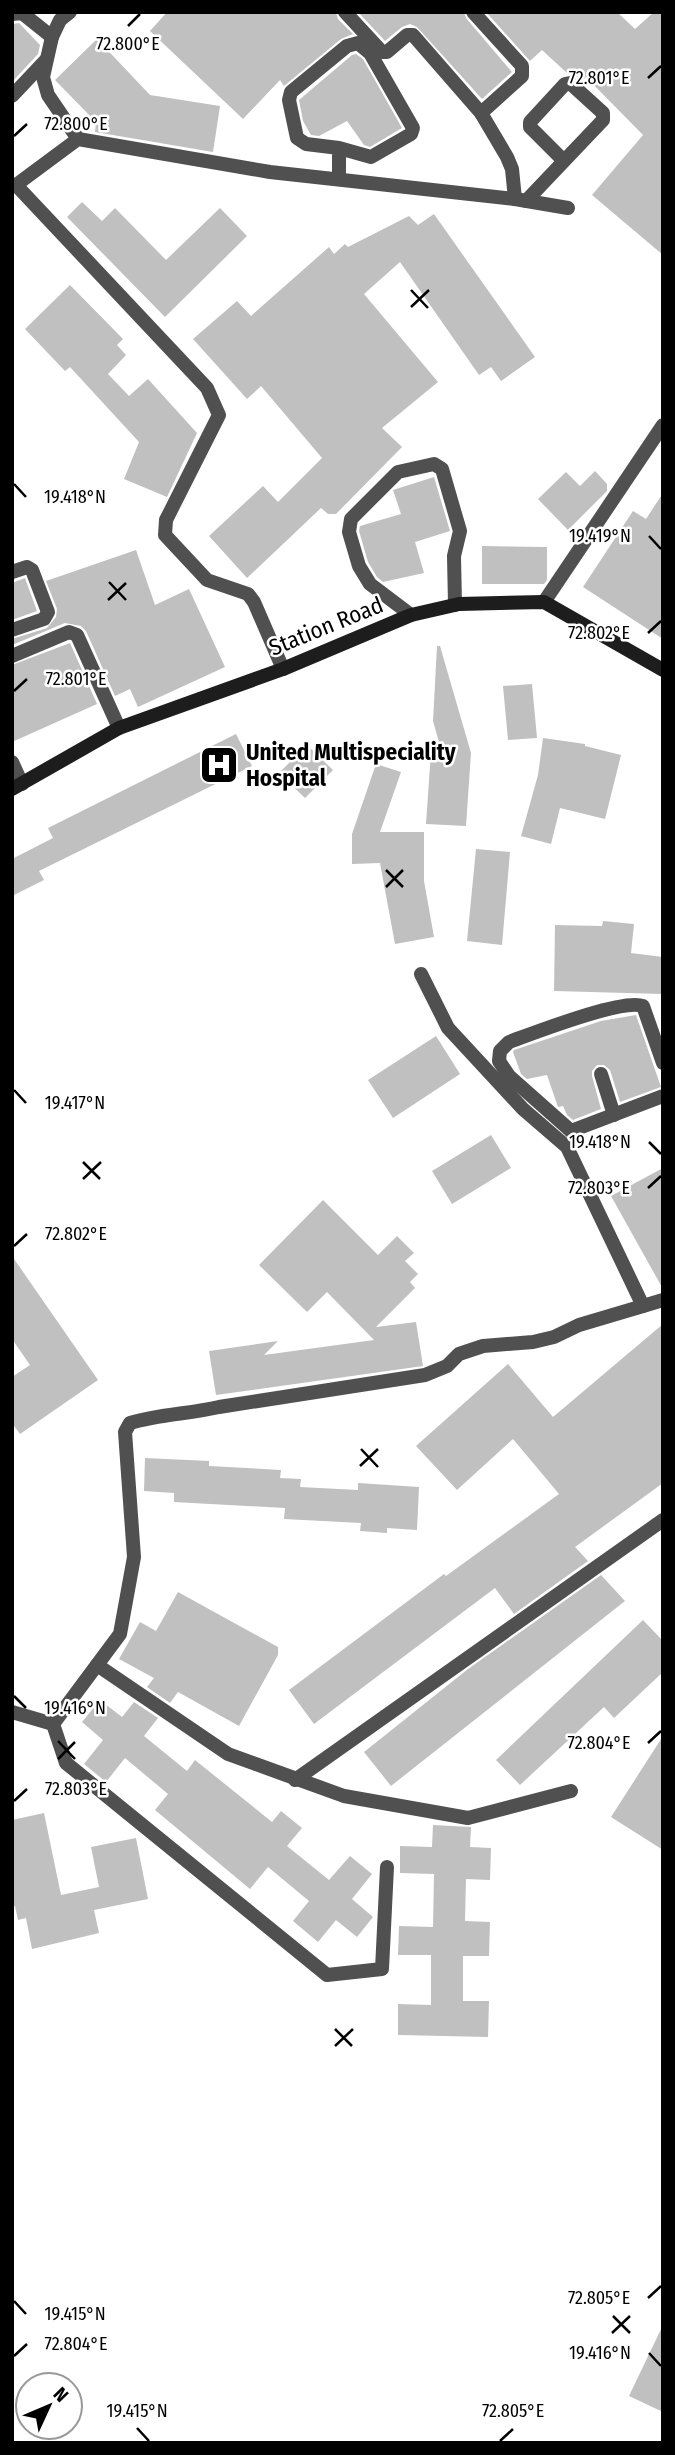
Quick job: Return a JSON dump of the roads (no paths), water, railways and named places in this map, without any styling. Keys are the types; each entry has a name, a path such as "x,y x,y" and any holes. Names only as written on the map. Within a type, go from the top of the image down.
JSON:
{"main road":[{"name":"Station Road","path":"17,787 119,729 283,668 411,615 456,605 544,602"},
{"path":"544,602 663,670"}],"street":[{"path":"70,12 60,20 52,37 43,77 48,95 78,139 270,172 339,178 568,208"},
{"path":"345,12 382,52 387,52 407,35 413,35 481,113 507,157 520,200"},
{"path":"473,12 522,66 522,76 481,113"},
{"path":"12,14 22,13 52,37"},
{"path":"358,43 370,53 414,128 411,134 371,157 339,148 306,144 297,138 289,100 291,92 348,46 358,43"},
{"path":"12,96 46,60"},
{"path":"520,200 564,161 603,120 603,113 570,83 565,84 530,122 530,127 564,161"},
{"path":"78,139 14,186 207,388 219,415 166,520 165,535 207,580 247,594 254,602 283,668"},
{"path":"339,148 339,178"},
{"path":"544,602 663,425"},
{"path":"411,615 370,584 359,566 349,532 351,519 398,472 434,464 442,469 460,531 453,572 456,605"},
{"path":"12,572 27,567 32,570 48,612 44,619 12,630"},
{"path":"12,656 69,632 77,635 119,729"},
{"path":"12,762 17,787"},
{"path":"421,974 448,1028 523,1109 566,1147 643,1306"},
{"path":"571,1131 509,1076 499,1060 500,1051 509,1042 603,1010 635,1003 643,1006 663,1063"},
{"path":"601,1074 614,1115"},
{"path":"571,1131 663,1096"},
{"path":"566,1147 571,1131"},
{"path":"53,1724 120,1634 134,1557 125,1432 130,1423 156,1415 193,1413 425,1375 447,1366 459,1354 483,1346 544,1340 579,1325 663,1300"},
{"path":"295,1780 663,1520"},
{"path":"97,1665 228,1754 344,1796 468,1818 570,1791"},
{"path":"12,1712 53,1724"},
{"path":"53,1724 66,1763 327,1975 382,1969 387,1867"}],"place":[{"name":"United Multispeciality Hospital","path":"219,765"}]}
